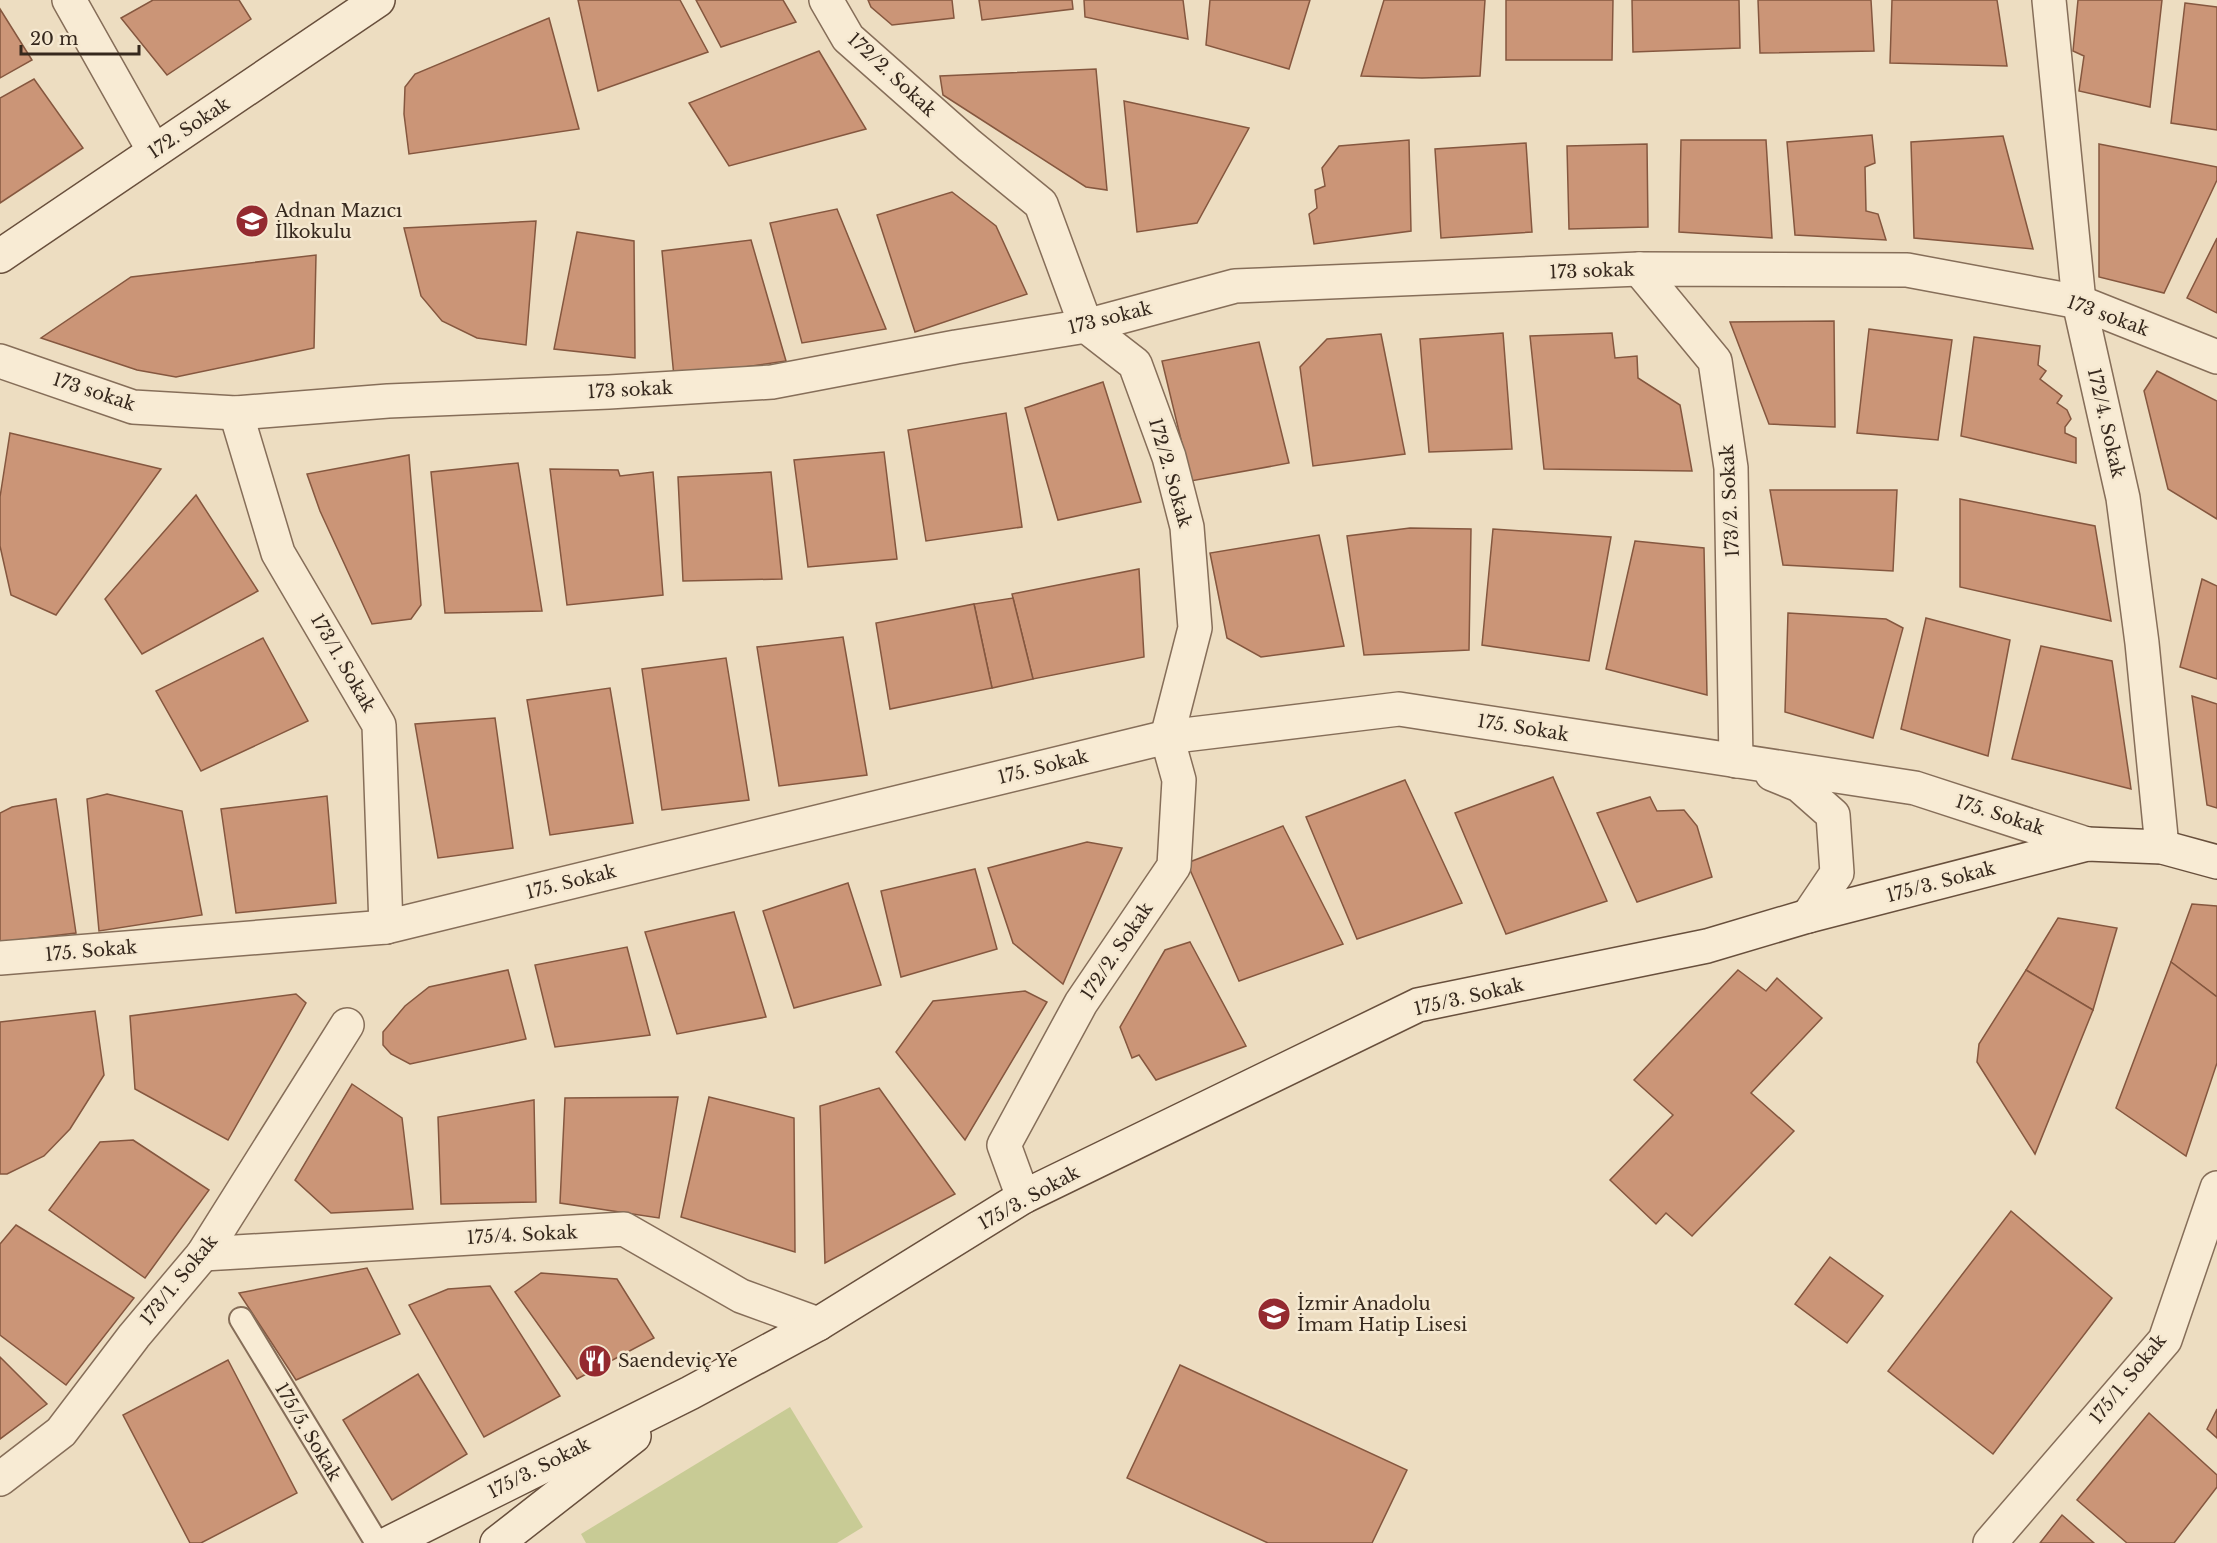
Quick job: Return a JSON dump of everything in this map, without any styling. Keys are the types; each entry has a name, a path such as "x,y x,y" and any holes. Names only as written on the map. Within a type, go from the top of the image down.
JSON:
{"street":[{"path":"69,0 154,151"},
{"name":"172. Sokak","path":"0,256 378,0"},
{"name":"172/2. Sokak","path":"826,0 848,38 969,145 1041,204 1086,326 1135,364 1169,457 1187,527 1195,628 1167,737 1179,780 1174,866 1081,1003 1004,1145 1023,1197"},
{"name":"172/4. Sokak","path":"2049,0 2079,302 2123,498 2142,643 2162,847"},
{"name":"173 sokak","path":"0,361 133,407 236,412 388,401 609,392 772,382 956,347 1086,326 1235,286 1639,269 1907,270 2079,302 2217,357"},
{"name":"173/2. Sokak","path":"1639,269 1715,362 1731,468 1736,761"},
{"name":"173/1. Sokak","path":"236,412 278,553 379,725 387,927"},
{"name":"175. Sokak","path":"0,958 387,927 1167,737 1399,709 1915,788 2087,844"},
{"path":"1736,761 1799,785 1833,814 1837,873 1808,916"},
{"name":"175/3. Sokak","path":"389,1543 690,1393 818,1324 1023,1197 1418,1005 1707,946 1808,916 2087,844 2162,847 2217,862"},
{"name":"173/1. Sokak","path":"0,1479 61,1432 134,1336 203,1254 347,1025"},
{"name":"175/1. Sokak","path":"1990,1543 2164,1340 2217,1188"},
{"name":"175/4. Sokak","path":"203,1254 624,1229 741,1296 818,1324"},
{"name":"175/3. Sokak","path":"497,1543 690,1393"}],"lane":[{"name":"175/5. Sokak","path":"241,1319 377,1543"}],"green space":[{"path":"790,1407 863,1527 837,1543 586,1543 581,1534"}],"building":[{"path":"153,0 239,0 251,19 167,75 121,18"},
{"path":"578,0 680,0 708,52 598,91"},
{"path":"696,0 783,0 796,22 721,47"},
{"path":"868,0 952,0 954,18 892,25 871,7"},
{"path":"979,0 1072,0 1073,9 982,20"},
{"path":"1084,0 1183,0 1188,39 1085,17"},
{"path":"1210,0 1310,0 1289,69 1206,45"},
{"path":"1384,0 1485,0 1480,76 1422,78 1361,76"},
{"path":"1506,0 1613,0 1612,60 1506,60"},
{"path":"1632,0 1739,0 1740,48 1633,52"},
{"path":"1758,0 1871,0 1874,51 1760,53"},
{"path":"1892,0 1997,0 2007,66 1890,63"},
{"path":"2078,0 2162,0 2150,107 2079,91 2084,56 2073,51"},
{"path":"2185,3 2217,7 2217,130 2171,123"},
{"path":"0,9 32,60 0,78"},
{"path":"549,18 579,129 409,154 404,114 405,87 415,74"},
{"path":"819,51 866,129 729,166 689,103"},
{"path":"1096,69 1107,190 1086,187 943,95 940,76"},
{"path":"34,79 83,148 0,203 0,98"},
{"path":"1124,101 1249,128 1197,223 1137,232"},
{"path":"1872,135 1875,163 1865,167 1866,211 1878,214 1886,240 1795,235 1787,142"},
{"path":"2003,136 2033,249 1914,238 1911,142"},
{"path":"1409,140 1411,231 1314,244 1309,214 1317,208 1315,190 1325,186 1322,168 1339,146"},
{"path":"1681,140 1766,140 1772,238 1679,232"},
{"path":"1526,143 1532,232 1441,238 1435,149"},
{"path":"1647,144 1648,227 1569,229 1567,146"},
{"path":"2099,144 2217,167 2217,180 2164,293 2099,277"},
{"path":"952,192 996,226 1027,294 915,332 877,215"},
{"path":"837,209 886,329 802,343 770,223"},
{"path":"536,221 526,345 477,338 442,321 421,296 404,228"},
{"path":"577,232 634,241 635,358 554,349"},
{"path":"2217,238 2217,313 2187,298"},
{"path":"751,240 786,361 674,377 662,251"},
{"path":"316,255 314,348 176,377 137,370 41,338 131,277"},
{"path":"1834,321 1835,427 1769,424 1730,322"},
{"path":"1869,329 1952,340 1938,440 1857,433"},
{"path":"1503,333 1512,449 1429,452 1420,339"},
{"path":"1612,333 1615,358 1637,356 1638,378 1680,405 1692,471 1544,469 1530,336"},
{"path":"1381,334 1405,454 1313,466 1300,367 1327,339"},
{"path":"1974,337 2040,346 2038,365 2046,371 2040,379 2062,396 2057,403 2067,410 2071,419 2065,427 2065,433 2076,438 2076,463 1961,436"},
{"path":"1259,342 1289,463 1191,481 1162,361"},
{"path":"2157,371 2217,401 2217,519 2168,489 2144,391"},
{"path":"1103,382 1141,502 1058,520 1025,408"},
{"path":"1006,413 1022,527 926,541 908,430"},
{"path":"10,433 161,469 56,615 11,595 0,546 0,497"},
{"path":"884,452 897,559 808,567 794,460"},
{"path":"409,455 421,605 411,619 372,624 320,511 307,474"},
{"path":"518,463 542,611 445,613 431,472"},
{"path":"550,469 618,470 620,476 653,472 663,595 567,605"},
{"path":"771,472 782,579 683,581 678,477"},
{"path":"1770,490 1897,490 1893,571 1783,565"},
{"path":"196,495 258,591 142,654 105,599"},
{"path":"1960,499 2095,526 2111,621 1960,587"},
{"path":"1410,528 1471,529 1469,650 1364,655 1347,536"},
{"path":"1493,529 1611,537 1589,661 1482,645"},
{"path":"1319,535 1344,646 1261,657 1227,638 1210,553"},
{"path":"1635,541 1704,548 1707,695 1606,669"},
{"path":"1139,569 1144,657 1033,679 1012,594"},
{"path":"2202,579 2217,586 2217,679 2180,667"},
{"path":"1013,598 1033,679 992,688 974,604"},
{"path":"974,604 992,688 890,709 876,623"},
{"path":"1788,613 1886,619 1903,628 1873,738 1785,712"},
{"path":"1926,618 2010,640 1988,756 1901,729"},
{"path":"843,637 867,775 779,786 757,647"},
{"path":"263,638 308,721 201,771 156,691"},
{"path":"2041,646 2112,661 2131,789 2012,759"},
{"path":"726,658 749,800 662,810 642,669"},
{"path":"610,688 633,823 550,835 527,700"},
{"path":"2192,696 2217,704 2217,808 2207,805"},
{"path":"495,718 513,848 438,858 415,724"},
{"path":"1553,777 1607,901 1506,934 1455,813"},
{"path":"1405,780 1462,903 1357,939 1306,817"},
{"path":"107,794 182,811 202,915 99,931 87,799"},
{"path":"327,796 336,903 236,913 221,809"},
{"path":"1650,797 1657,811 1684,810 1697,826 1712,877 1637,902 1597,813"},
{"path":"56,799 76,933 0,942 0,813 12,807"},
{"path":"1283,826 1343,944 1239,981 1187,863"},
{"path":"1087,842 1122,848 1063,984 1013,943 988,868"},
{"path":"975,869 997,949 901,977 881,891"},
{"path":"848,883 881,985 794,1008 763,911"},
{"path":"2192,904 2217,906 2217,997 2171,962"},
{"path":"734,912 766,1017 677,1034 645,932"},
{"path":"2058,918 2117,928 2093,1010 2026,970"},
{"path":"1190,942 1246,1046 1156,1080 1139,1055 1132,1058 1120,1027 1165,950"},
{"path":"627,947 650,1035 555,1047 535,965"},
{"path":"2171,962 2217,997 2217,1063 2186,1156 2116,1108"},
{"path":"508,970 526,1039 410,1064 391,1054 383,1045 383,1032 405,1006 429,987"},
{"path":"1738,970 1766,991 1777,978 1822,1018 1751,1093 1794,1131 1692,1236 1666,1213 1656,1224 1610,1180 1673,1115 1634,1080"},
{"path":"2026,970 2093,1010 2035,1154 1977,1062 1979,1044"},
{"path":"1025,991 1047,1002 965,1140 896,1052 933,1001"},
{"path":"296,994 306,1003 228,1140 135,1089 130,1016"},
{"path":"95,1011 104,1075 70,1129 44,1156 7,1174 0,1174 0,1022"},
{"path":"352,1084 402,1118 413,1209 331,1213 295,1180"},
{"path":"879,1088 955,1194 825,1263 820,1106"},
{"path":"678,1097 659,1218 560,1203 565,1098"},
{"path":"709,1097 794,1118 795,1252 681,1217"},
{"path":"534,1100 536,1202 441,1204 438,1117"},
{"path":"133,1140 209,1190 145,1278 49,1210 100,1142"},
{"path":"2011,1211 2112,1298 1993,1454 1888,1371"},
{"path":"16,1225 134,1298 66,1385 0,1335 0,1244"},
{"path":"1830,1257 1883,1296 1847,1343 1795,1304"},
{"path":"367,1268 400,1334 296,1380 239,1293"},
{"path":"541,1273 617,1279 654,1338 577,1379 515,1292"},
{"path":"490,1286 560,1396 484,1437 409,1305 448,1289"},
{"path":"0,1357 47,1404 0,1439"},
{"path":"228,1360 297,1493 201,1543 190,1543 123,1415"},
{"path":"1180,1365 1407,1470 1372,1543 1268,1543 1127,1478"},
{"path":"418,1374 467,1454 392,1500 343,1420"},
{"path":"2217,1409 2217,1438 2207,1429"},
{"path":"2149,1413 2217,1475 2217,1487 2174,1543 2127,1543 2077,1500"},
{"path":"2062,1515 2094,1543 2040,1543"}],"place":[{"name":"Adnan Mazıcı İlkokulu","path":"252,221"},
{"name":"İzmir Anadolu İmam Hatip Lisesi","path":"1274,1314"},
{"name":"Saendeviç Ye","path":"595,1361"}]}
